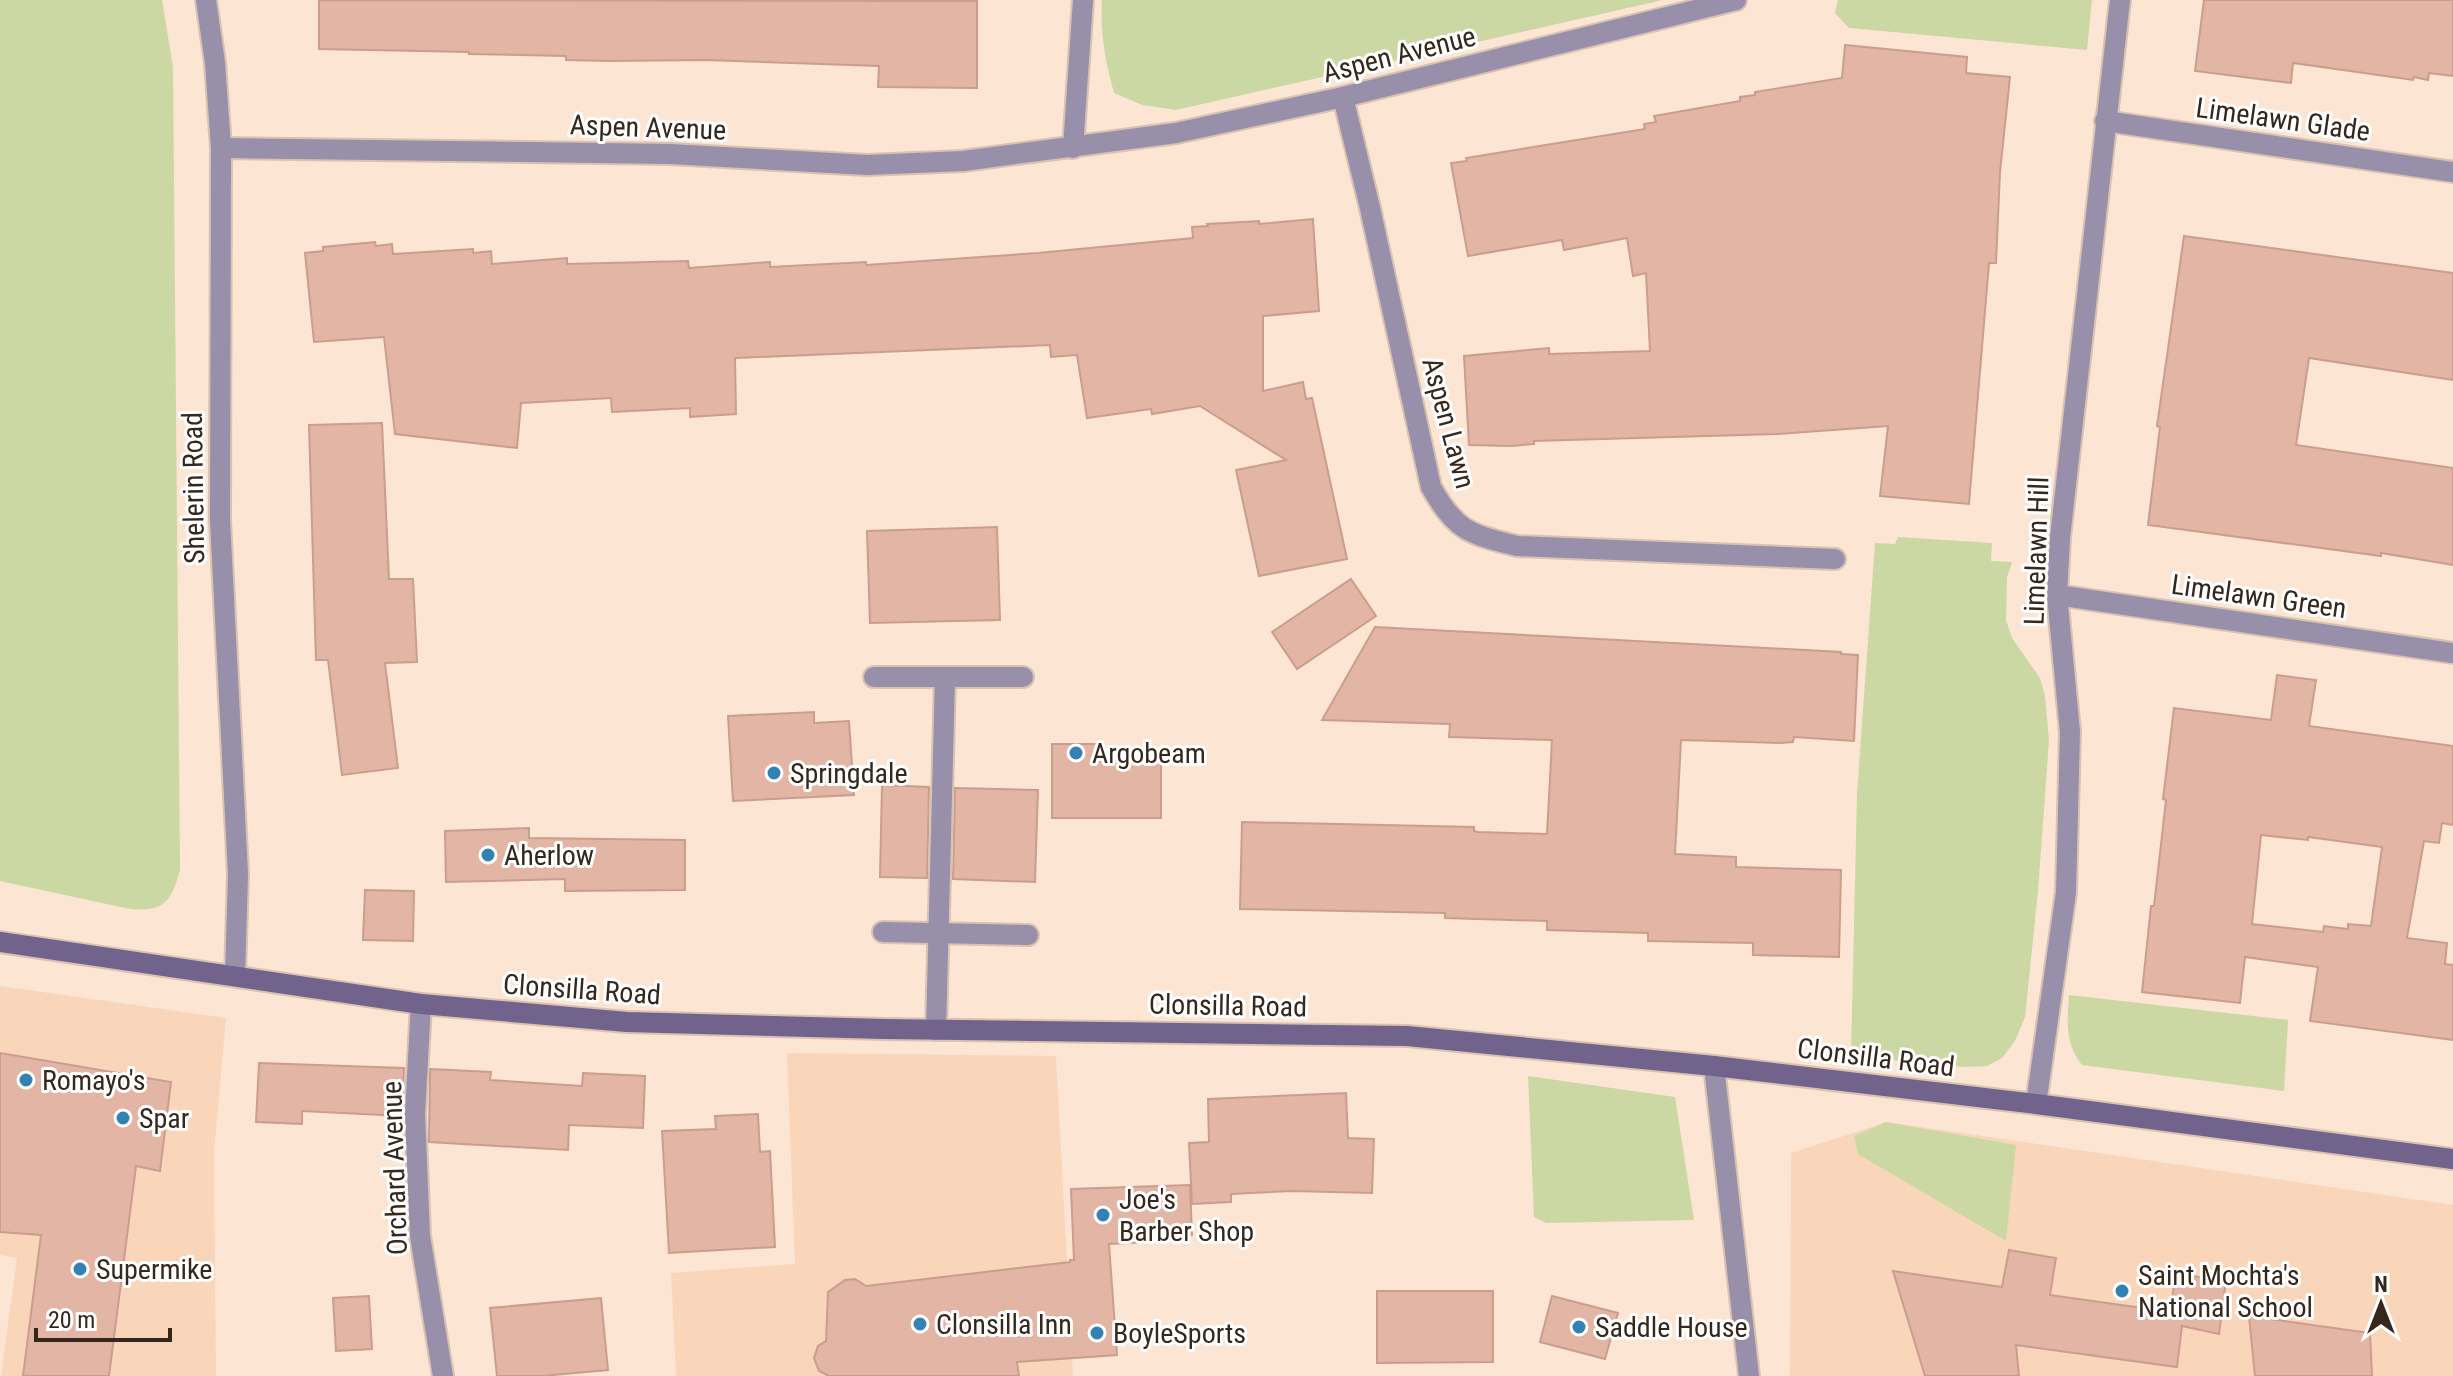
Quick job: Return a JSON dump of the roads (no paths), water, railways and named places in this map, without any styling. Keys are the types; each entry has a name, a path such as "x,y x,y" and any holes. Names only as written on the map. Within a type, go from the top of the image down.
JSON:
{"main road":[{"name":"Clonsilla Road","path":"0,942 421,1004 627,1022 936,1030 1407,1036 1714,1066 2036,1104 2453,1159"}],"street":[{"name":"Shelerin Road","path":"206,0 215,63 221,148 220,520 238,874 235,976"},
{"path":"1073,148 1083,0"},
{"name":"Aspen Avenue","path":"221,148 670,154 867,165 963,161 1176,133 1343,97 1736,0"},
{"name":"Limelawn Hill","path":"2036,1104 2066,892 2070,732 2057,595 2067,460 2120,0"},
{"name":"Aspen Lawn","path":"1343,97 1431,487 1445,513 1475,536 1517,546 1835,559"},
{"name":"Limelawn Glade","path":"2105,121 2453,172"},
{"name":"Limelawn Green","path":"2057,595 2453,653"},
{"path":"874,677 1023,677"},
{"path":"936,1030 945,677"},
{"path":"883,932 1028,935"},
{"name":"Orchard Avenue","path":"421,1004 415,1114 420,1236 443,1376"},
{"path":"1714,1066 1749,1376"}],"place":[{"name":"Argobeam","path":"1076,753"},
{"name":"Springdale","path":"774,773"},
{"name":"Aherlow","path":"488,855"},
{"name":"Romayo's","path":"26,1080"},
{"name":"Spar","path":"123,1118"},
{"name":"Joe's Barber Shop","path":"1103,1215"},
{"name":"Supermike","path":"80,1269"},
{"name":"Saint Mochta's National School","path":"2122,1291"},
{"name":"Clonsilla Inn","path":"920,1324"},
{"name":"Saddle House","path":"1579,1327"},
{"name":"BoyleSports","path":"1097,1333"}]}
